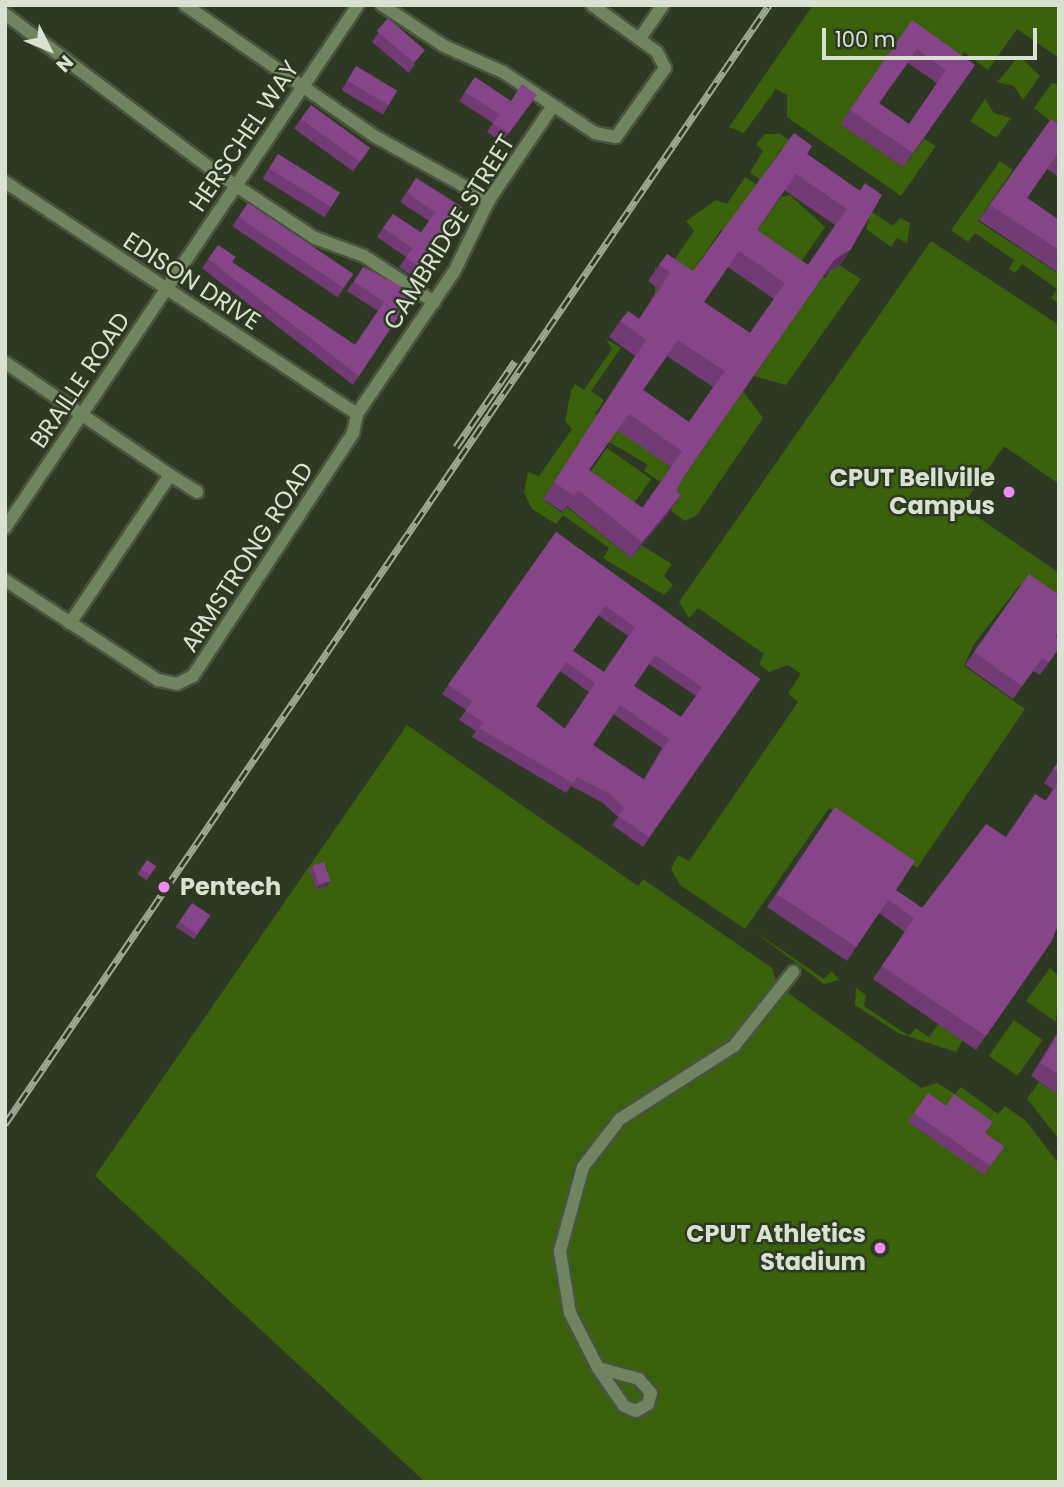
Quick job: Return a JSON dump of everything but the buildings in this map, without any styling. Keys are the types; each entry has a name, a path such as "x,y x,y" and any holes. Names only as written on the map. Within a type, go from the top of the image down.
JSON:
{"street":[{"path":"185,5 302,88 489,200"},
{"name":"HERSCHEL WAY","path":"166,290 358,5"},
{"path":"382,5 606,138 624,131 665,68 640,38 592,5"},
{"path":"640,38 663,5"},
{"path":"5,14 127,111 236,185 315,238 365,256 434,302"},
{"name":"CAMBRIDGE STREET","path":"357,414 434,302 489,200 553,106"},
{"name":"EDISON DRIVE","path":"5,182 357,414"},
{"name":"BRAILLE ROAD","path":"5,528 166,290"},
{"path":"6,363 197,492"},
{"name":"ARMSTRONG ROAD","path":"5,580 164,683 193,676 353,433 357,414"},
{"path":"70,623 170,475"},
{"path":"598,1368 570,1314 560,1251 583,1167 620,1119 734,1046 793,972"}],"green space":[{"path":"813,5 1059,5 1059,58 1017,29 988,70 964,52 952,68 903,34 841,124 903,167 924,139 936,146 901,196 787,117 787,95 776,89 744,133 729,127"},
{"path":"1019,56 1040,76 1023,100 1014,86 997,82"},
{"path":"1052,83 1059,84 1059,128 1034,108"},
{"path":"985,99 994,113 1011,118 996,138 970,121"},
{"path":"765,134 780,134 808,153 802,164 851,197 858,189 876,200 872,212 893,226 900,218 910,223 907,243 897,238 891,247 866,229 871,211 854,199 849,205 797,169 801,161 782,148 760,180 750,172 763,151 756,144"},
{"path":"1000,161 1013,170 978,221 1059,274 1059,304 1051,298 1057,289 1022,264 1015,273 1009,269 1014,260 975,233 968,242 951,230"},
{"path":"745,177 757,185 755,233 781,197 790,195 825,227 801,262 825,278 836,263 861,279 786,385 754,376 811,291 721,230 671,303 655,293 655,267 668,269 694,231 686,221 716,200 727,204"},
{"path":"931,241 1059,325 1059,484 1004,446 962,506 1059,573 1059,614 1019,586 974,644 964,666 1025,709 917,868 829,808 745,929 680,885 671,869 678,855 689,861 798,702 788,693 801,674 788,665 769,672 759,664 764,654 698,608 689,618 679,602"},
{"path":"606,339 621,348 591,391 604,400 595,414 684,476 743,391 763,418 697,515 685,521 667,508 676,493 644,471 648,465 589,430 543,499 562,513 567,507 631,558 641,545 672,564 664,576 673,585 664,595 603,558 609,548 563,515 556,524 532,509 524,492 528,472 539,476 572,429 565,421 571,391 575,384 584,390 612,349"},
{"path":"607,448 651,479 624,517 580,487"},
{"path":"407,725 638,886 643,879 772,968 777,985 921,1088 937,1083 955,1094 961,1087 998,1114 1005,1106 1026,1121 1059,1164 1059,1482 425,1482 95,1176"},
{"path":"751,929 824,979 832,971 839,980 824,984"},
{"path":"1050,968 1059,976 1056,1022 1026,1001"},
{"path":"856,988 866,995 864,1006 909,1036 916,1028 929,1037 938,1024 963,1040 956,1052 898,1033 855,1005"},
{"path":"1014,1020 1043,1040 1017,1076 989,1056"},
{"path":"1039,1082 1059,1095 1059,1139 1027,1099"}],"railway":[{"path":"5,1124 769,5"},
{"path":"456,447 515,361"}],"place":[{"name":"CPUT Bellville Campus","path":"1009,492"},
{"name":"Pentech","path":"164,887"},
{"name":"CPUT Athletics Stadium","path":"880,1248"}]}
